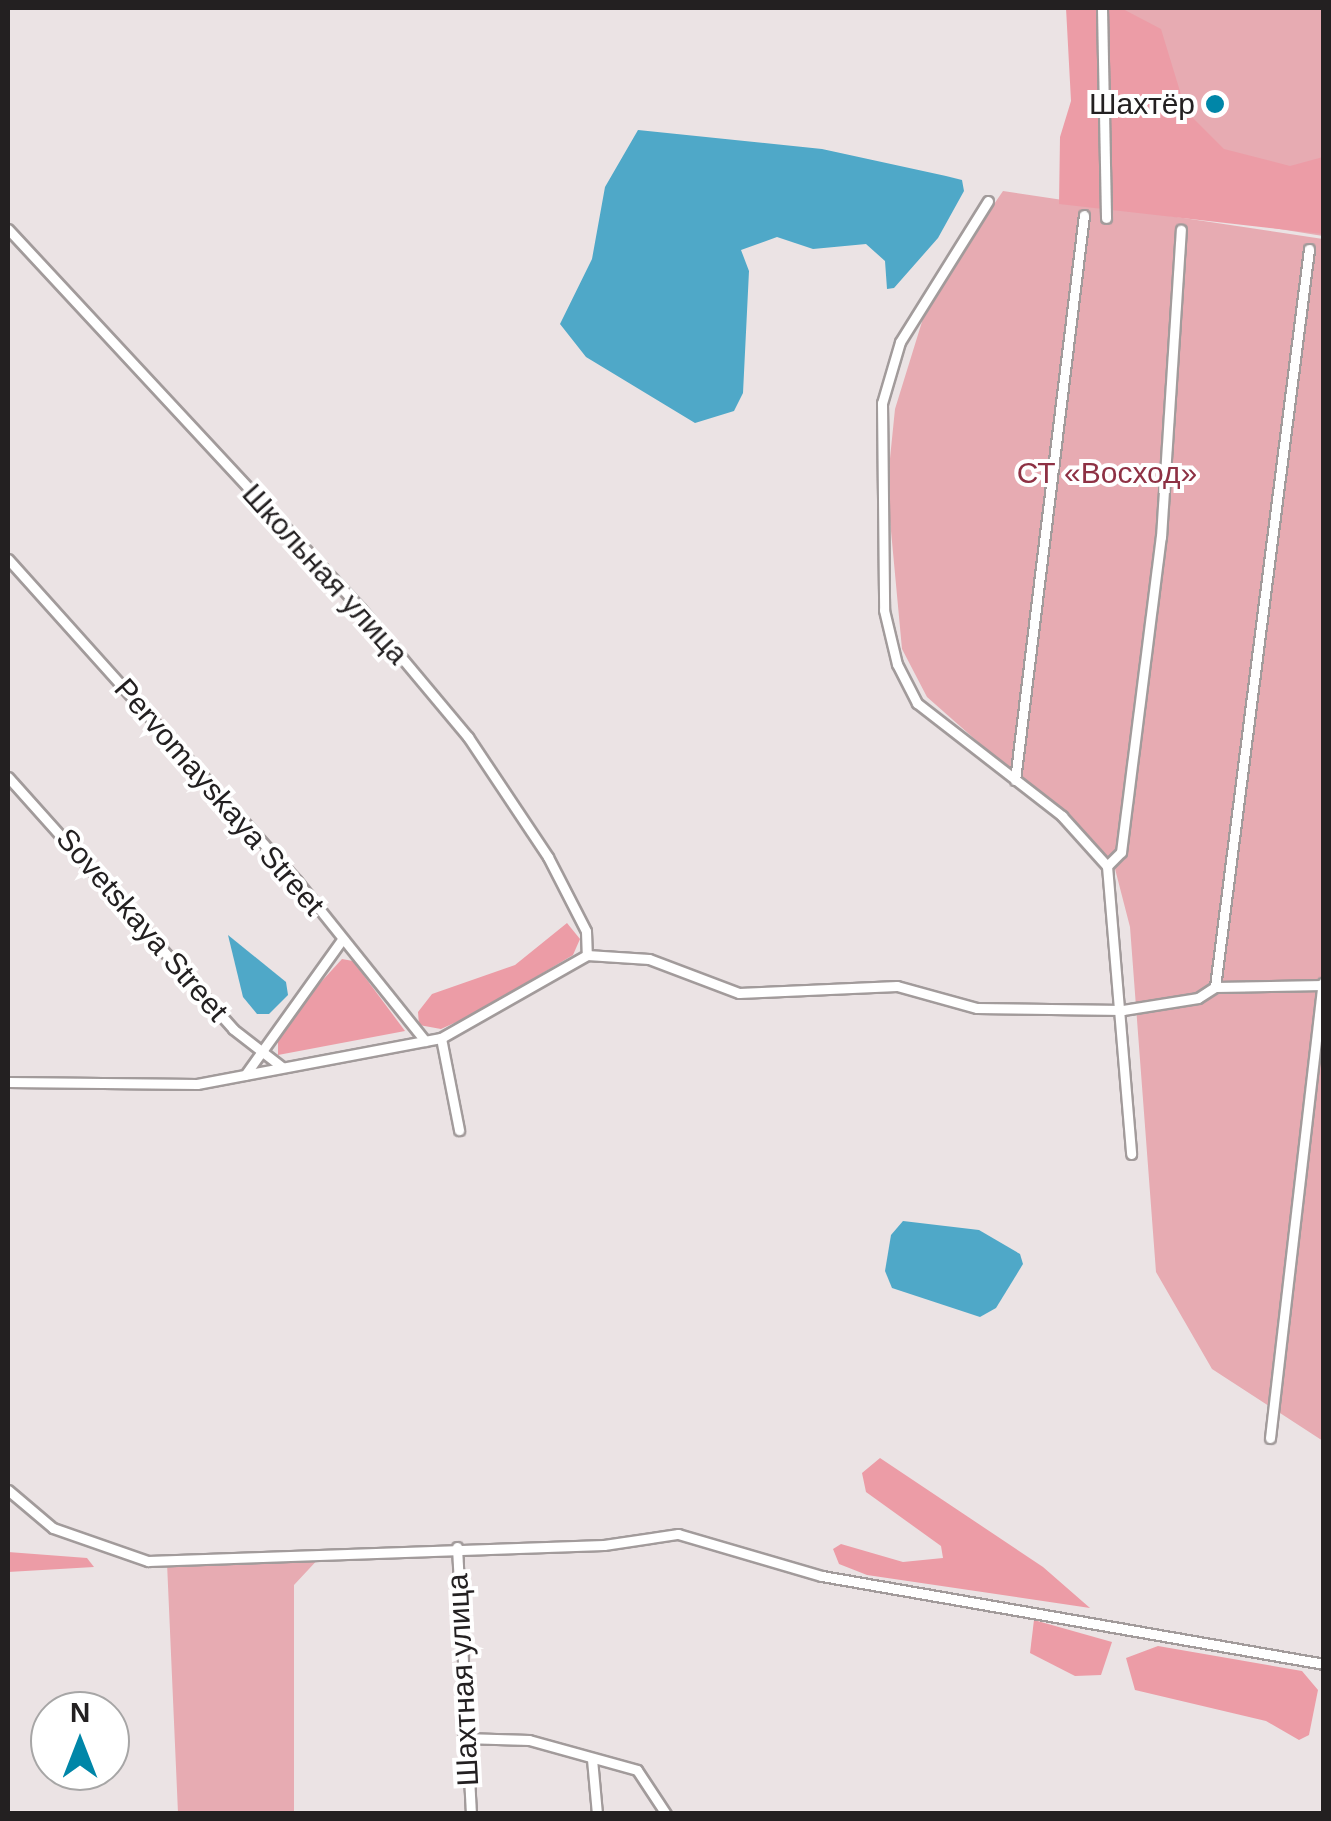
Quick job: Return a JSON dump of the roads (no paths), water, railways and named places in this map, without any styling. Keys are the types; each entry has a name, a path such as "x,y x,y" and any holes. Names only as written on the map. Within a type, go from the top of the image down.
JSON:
{"street":[{"path":"1102,8 1106,218"},
{"path":"988,201 900,342 882,402 878,540 896,664 918,702 1015,780 1107,866 1131,1154"},
{"path":"1015,780 1084,215"},
{"name":"Школьная улица","path":"8,229 361,609 468,737 548,858 586,931 588,956"},
{"path":"1107,866 1121,852 1161,537 1181,230"},
{"path":"1214,988 1309,249"},
{"name":"Pervomayskaya Street","path":"8,558 297,882 425,1041"},
{"name":"Sovetskaya Street","path":"8,776 258,1049 282,1067"},
{"path":"245,1075 258,1049 322,976 341,941"},
{"path":"8,1082 197,1084 441,1038 588,956 650,959 740,992 897,986 976,1008 1122,1010 1198,998 1214,988 1323,982 1270,1438"},
{"path":"441,1038 459,1130"},
{"path":"8,1490 53,1528 148,1561 626,1544 678,1534 841,1580 1324,1664"},
{"name":"Шахтная улица","path":"457,1548 463,1738 471,1814"},
{"path":"463,1738 510,1737 644,1774 666,1814"},
{"path":"592,1759 596,1814"}],"water":[{"path":"638,130 822,149 962,180 964,191 938,238 894,288 887,289 885,261 866,244 813,249 777,237 741,250 749,271 743,393 734,411 695,423 586,357 560,324 592,259 605,187"},
{"path":"228,935 286,982 288,995 269,1014 257,1014 243,997"},
{"path":"903,1221 979,1230 1020,1254 1023,1264 996,1308 980,1317 892,1288 885,1271 891,1235"}],"place":[{"name":"Шахтёр","path":"1215,104"}],"park label":[{"name":"СТ «Восход»","path":"1107,473"}]}
